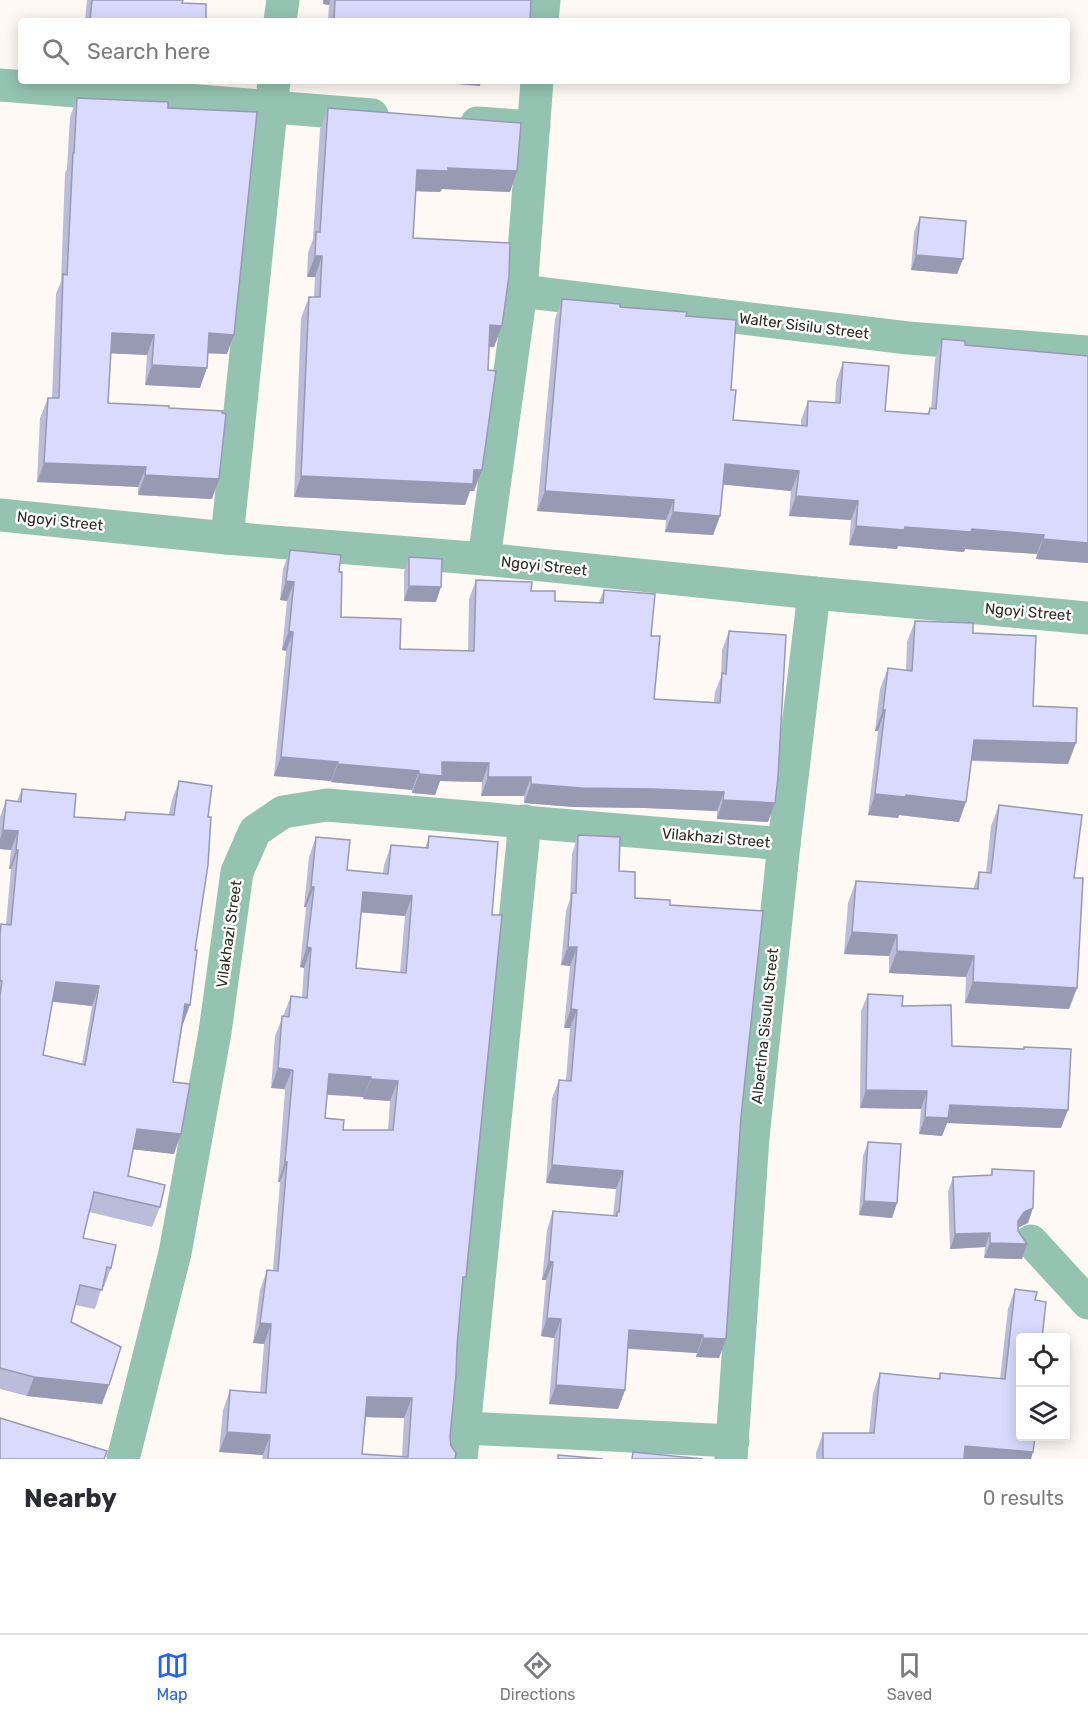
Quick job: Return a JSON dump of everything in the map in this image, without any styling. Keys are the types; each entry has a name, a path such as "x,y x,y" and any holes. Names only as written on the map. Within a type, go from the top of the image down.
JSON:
{"street":[{"path":"280,18 283,0"},
{"path":"542,18 544,0"},
{"path":"484,560 522,291 537,84"},
{"path":"0,85 273,94 403,117"},
{"path":"227,538 273,94"},
{"path":"450,121 534,128"},
{"name":"Walter Sisilu Street","path":"522,291 908,338 1088,352"},
{"name":"Ngoyi Street","path":"0,514 227,538 484,560 1088,618"},
{"name":"Albertina Sisulu Street","path":"732,1450 753,1137 784,844 814,593"},
{"name":"Vilakhazi Street","path":"116,1455 175,1253 215,1032 237,872 255,831 283,812 327,805 784,844"},
{"path":"525,821 463,1444 732,1450"},
{"path":"1031,1241 1088,1303"}],"building":[{"path":"92,0 183,0 182,3 206,4 206,18 90,18"},
{"path":"335,0 531,0 530,18 334,18"},
{"path":"77,98 168,102 168,108 257,112 234,335 209,333 207,368 152,365 154,335 112,333 108,403 223,411 222,413 226,414 219,479 145,475 146,467 44,463 48,398 59,398 63,274 67,275"},
{"path":"328,108 521,123 517,171 448,168 448,171 417,170 413,238 510,243 509,276 502,326 490,325 488,370 496,371 482,470 474,470 473,484 301,476 309,297 320,297 322,256 315,256 316,232 320,232"},
{"path":"920,217 966,221 963,259 916,255"},
{"path":"562,299 620,304 620,307 687,312 686,316 736,320 731,390 736,390 733,420 807,426 808,401 840,403 843,362 889,366 885,411 929,414 930,408 936,409 942,339 965,341 965,345 1088,356 1088,543 1043,539 1044,535 972,529 971,532 856,526 858,501 796,496 799,471 725,464 720,516 673,512 674,500 545,491"},
{"path":"290,550 341,555 339,572 342,572 341,617 401,619 400,649 474,651 476,580 532,582 531,591 555,591 555,601 603,603 604,590 655,594 651,636 660,636 654,699 720,703 722,673 726,674 729,631 786,635 775,803 723,800 724,792 581,788 531,784 531,777 488,777 489,763 442,762 442,776 419,774 419,771 281,757 293,632 289,631 294,582 286,581"},
{"path":"409,557 442,559 441,587 409,586"},
{"path":"915,621 973,623 973,633 1036,636 1033,706 1077,708 1076,743 974,740 966,802 875,794 888,668 912,671"},
{"path":"179,781 212,786 208,817 211,817 208,865 195,950 197,950 190,1005 185,1004 173,1082 190,1084 181,1134 137,1129 128,1176 165,1185 160,1207 94,1192 83,1238 116,1245 111,1268 107,1267 102,1290 80,1285 71,1322 121,1347 109,1385 34,1377 0,1368 0,996 2,981 0,981 0,935 1,924 11,925 18,850 16,850 18,831 3,830 6,800 21,802 22,789 76,794 74,817 125,820 126,812 174,815","holes":["56,982 99,986 85,1065 43,1055"]},
{"path":"999,805 1082,815 1074,878 1083,878 1077,988 973,982 974,956 897,951 897,935 852,932 856,881 978,889 979,872 991,873"},
{"path":"578,835 620,837 619,871 635,872 635,898 670,900 670,905 763,911 741,1117 726,1339 703,1338 703,1335 629,1330 625,1390 556,1385 561,1319 547,1318 553,1262 549,1261 553,1211 617,1216 623,1171 552,1165 559,1080 571,1081 577,1010 571,1009 577,947 568,947 572,893 576,893"},
{"path":"429,836 498,842 492,915 502,915 457,1346 450,1437 451,1446 456,1453 455,1459 268,1459 270,1435 227,1432 230,1390 266,1393 271,1324 260,1323 267,1270 278,1271 293,1071 278,1068 282,1016 289,1017 291,996 307,998 311,948 307,947 314,887 311,887 316,837 350,840 347,870 388,874 391,845 428,848","holes":["363,892 412,896 406,973 356,968","329,1074 398,1081 393,1130 343,1130 344,1120 325,1118","367,1397 412,1398 408,1457 362,1454"]},
{"path":"868,994 903,996 902,1006 951,1005 952,1046 1071,1049 1068,1110 950,1105 948,1118 925,1117 927,1091 866,1090"},
{"path":"868,1142 901,1144 897,1203 864,1201"},
{"path":"992,1169 1034,1171 1033,1208 1024,1212 1018,1221 1018,1231 1027,1244 990,1243 990,1233 955,1234 953,1177 992,1175"},
{"path":"1015,1289 1037,1292 1035,1300 1046,1302 1043,1333 1016,1333 1016,1441 1034,1441 1033,1452 965,1446 964,1459 823,1459 823,1433 874,1433 880,1373 940,1379 940,1373 1005,1379"},
{"path":"0,1418 107,1451 104,1459 0,1459"},
{"path":"633,1452 703,1459 632,1459"},
{"path":"558,1455 603,1459 558,1459"}]}
